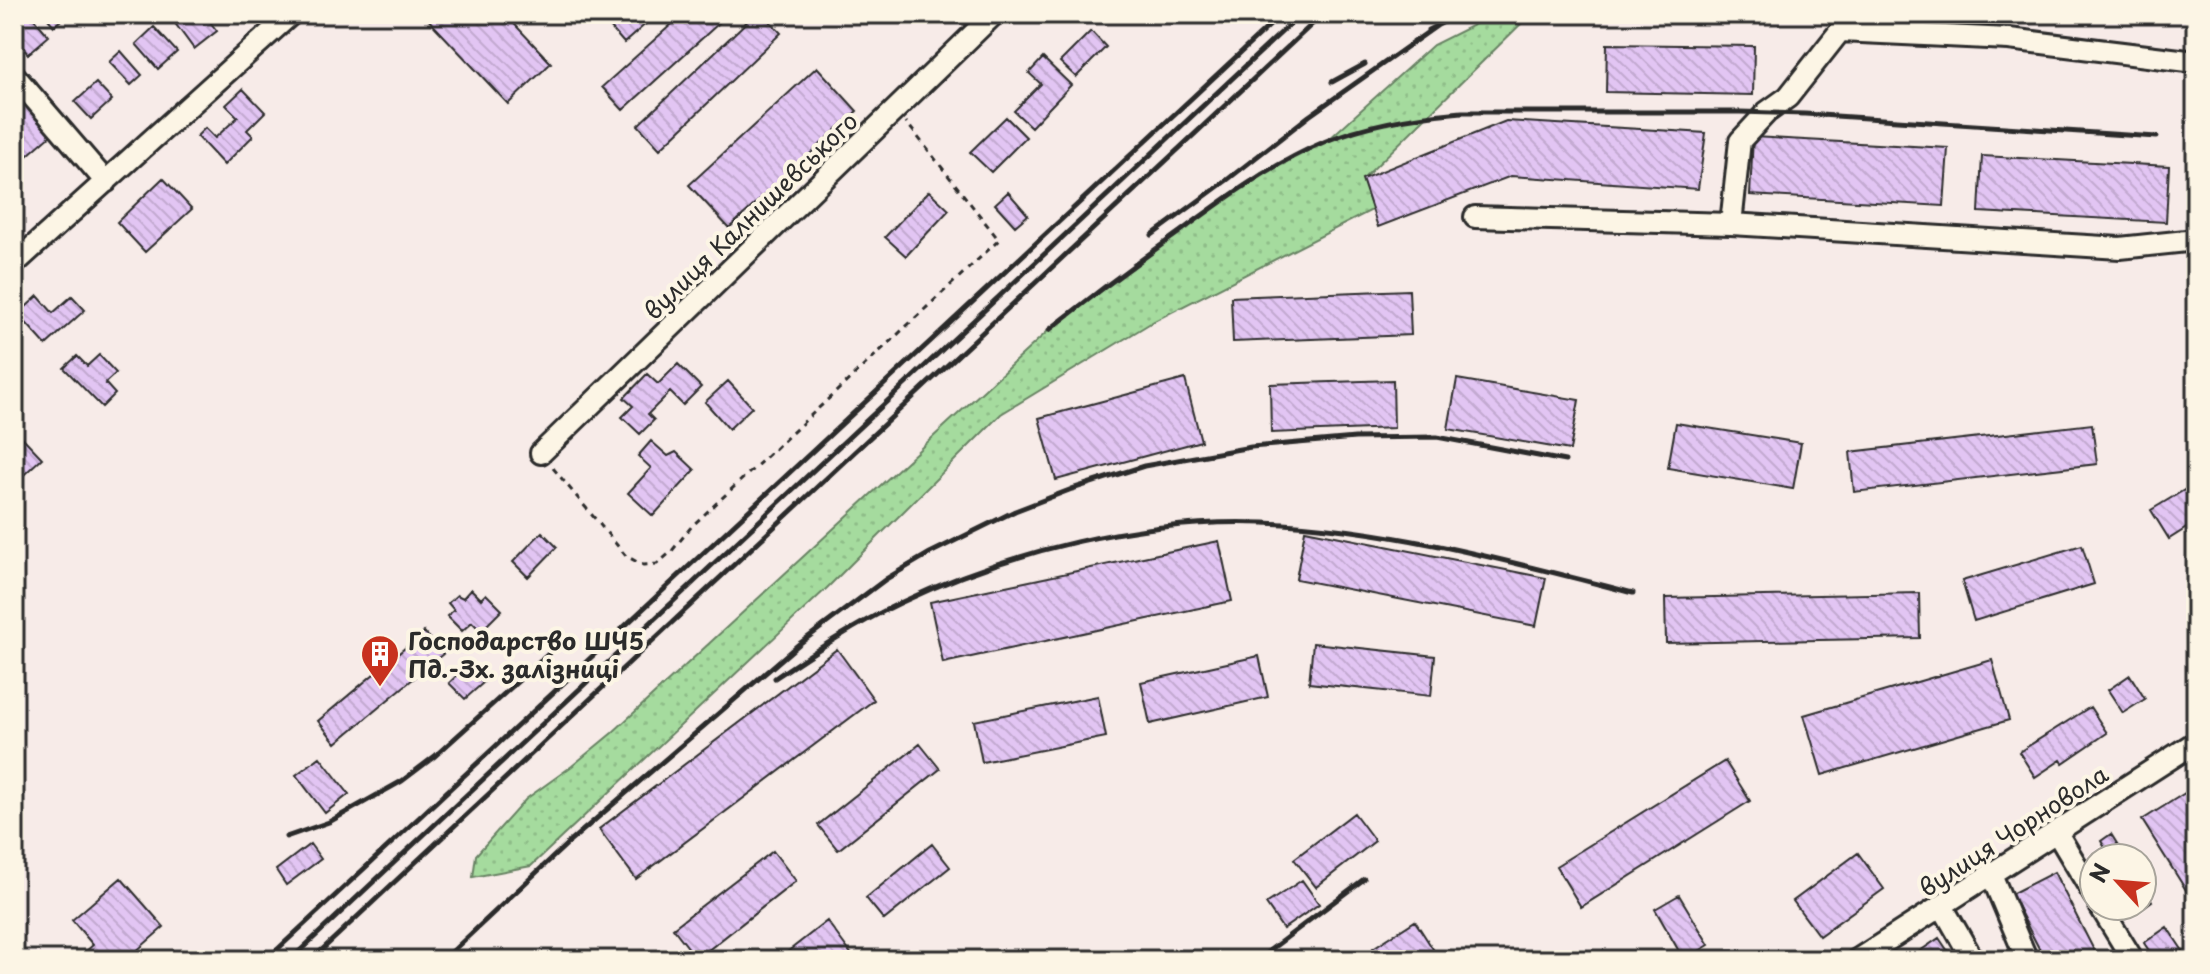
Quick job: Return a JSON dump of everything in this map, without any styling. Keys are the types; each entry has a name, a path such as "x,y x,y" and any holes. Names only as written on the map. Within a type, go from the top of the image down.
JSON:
{"street":[{"path":"14,264 291,14"},
{"name":"вулиця Калнишевського","path":"541,453 994,14"},
{"path":"1731,224 1740,141 1767,112 1788,97 1840,31 2009,39 2196,62"},
{"path":"14,75 106,182"},
{"path":"1475,217 1731,224 2120,248 2196,240"},
{"name":"вулиця Чорновола","path":"1857,960 2196,742"},
{"path":"2057,833 2078,868"},
{"path":"1991,874 2027,960"},
{"path":"1942,906 1973,960"},
{"path":"2110,922 2133,960"}],"path":[{"path":"541,453 626,556 643,565 657,564 692,526 999,240 896,110"}],"green space":[{"path":"1495,14 1531,14 1363,179 1372,210 1154,321 1001,414 827,588 531,866 473,877 476,855 526,799 612,733 1049,330 1261,173 1328,140 1433,45"}],"building":[{"path":"19,14 30,14 49,36 28,54 14,38 14,18"},
{"path":"44,14 68,14 54,26"},
{"path":"170,14 204,14 217,31 194,49"},
{"path":"423,14 505,14 551,63 508,104"},
{"path":"608,14 657,14 624,43 603,19"},
{"path":"683,14 729,14 623,110 602,87"},
{"path":"755,14 763,14 781,33 660,149 638,125"},
{"path":"154,27 177,52 158,69 136,44"},
{"path":"1091,31 1106,47 1076,77 1060,62"},
{"path":"1607,44 1754,46 1753,95 1606,92"},
{"path":"121,51 142,75 131,85 109,62"},
{"path":"1043,58 1071,85 1031,127 1014,111 1041,84 1029,73"},
{"path":"817,67 857,111 729,228 689,185"},
{"path":"96,83 112,100 91,119 75,102"},
{"path":"243,89 265,112 247,130 253,136 224,165 197,136 205,128 215,138 238,117 226,105"},
{"path":"14,92 51,135 14,167"},
{"path":"1006,117 1026,137 991,172 970,152"},
{"path":"1506,121 1706,133 1698,189 1511,176 1378,227 1362,179"},
{"path":"1753,137 1948,148 1944,206 1750,195"},
{"path":"1982,156 2169,166 2166,222 1979,212"},
{"path":"163,178 192,209 145,252 117,222"},
{"path":"929,191 949,210 906,256 885,237"},
{"path":"1008,192 1028,215 1015,226 995,204"},
{"path":"1409,290 1411,335 1233,342 1231,297"},
{"path":"38,296 53,313 72,296 85,310 46,345 18,314"},
{"path":"99,355 116,373 105,383 115,394 102,407 64,368 77,356 87,366"},
{"path":"678,364 701,387 683,405 670,392 648,414 654,420 640,434 622,417 633,406 624,398 647,374 658,384"},
{"path":"1185,379 1201,441 1056,480 1039,418"},
{"path":"1457,379 1579,400 1570,450 1448,429"},
{"path":"1393,380 1394,428 1271,433 1270,384"},
{"path":"728,381 752,407 729,429 705,402"},
{"path":"1676,423 1801,443 1793,489 1668,468"},
{"path":"2092,424 2097,464 1854,492 1850,452"},
{"path":"22,437 42,458 14,484 14,445"},
{"path":"651,441 668,456 676,452 695,470 653,516 628,493 651,468 638,456"},
{"path":"2196,483 2196,522 2169,539 2151,510"},
{"path":"1305,530 1546,578 1536,626 1296,579"},
{"path":"542,532 557,547 528,577 513,562"},
{"path":"1219,541 1232,601 943,663 930,602"},
{"path":"2082,545 2094,584 1974,621 1962,581"},
{"path":"471,589 481,599 486,594 502,610 481,631 472,622 462,631 447,616 454,610 448,603 457,595 463,598"},
{"path":"1919,593 1920,638 1666,643 1665,598"},
{"name":"Господарство ШЧ5 Пд.-Зх. залізниці","path":"424,632 443,654 336,743 318,721"},
{"path":"1313,643 1435,656 1431,696 1309,683"},
{"path":"837,649 874,700 636,879 599,829"},
{"path":"1259,656 1268,697 1150,724 1141,682"},
{"path":"1992,660 2009,720 1822,775 1804,715"},
{"path":"467,666 483,683 465,699 449,683"},
{"path":"2130,675 2145,699 2123,713 2108,690"},
{"path":"1098,696 1106,737 982,762 974,721"},
{"path":"2090,707 2107,733 2063,763 2061,760 2035,777 2019,752"},
{"path":"920,744 940,769 838,850 818,825"},
{"path":"320,757 349,794 325,813 296,775"},
{"path":"1725,761 1750,801 1581,907 1556,866"},
{"path":"2196,786 2196,906 2158,842 2142,820"},
{"path":"1354,813 1375,841 1316,887 1294,859"},
{"path":"2111,834 2116,842 2102,842"},
{"path":"310,844 321,859 286,885 276,870"},
{"path":"932,844 950,867 884,920 866,898"},
{"path":"773,851 796,881 697,959 673,928"},
{"path":"1858,853 1884,889 1819,936 1793,901"},
{"path":"2054,872 2099,960 2045,960 2011,894"},
{"path":"121,878 164,927 126,960 76,960 93,945 72,920"},
{"path":"1302,880 1319,904 1283,929 1266,904"},
{"path":"1679,895 1709,945 1684,960 1655,909"},
{"path":"827,921 852,955 846,960 777,960"},
{"path":"1415,921 1440,960 1380,960 1373,948"},
{"path":"2167,927 2189,960 2155,960 2144,943"},
{"path":"1939,938 1954,960 1907,960"}],"railway":[{"path":"266,960 1282,14"},
{"path":"290,960 1301,14"},
{"path":"311,960 1323,14"},
{"path":"1428,30 1460,14"},
{"path":"1152,235 1309,116 1438,25"},
{"path":"1332,82 1365,64"},
{"path":"1049,330 1198,218 1269,171 1326,141 1410,118 1462,112 1740,112 2157,137"},
{"path":"443,960 567,844 799,644 886,579 930,553 1015,511 1144,466 1251,447 1355,438 1437,437 1565,461"},
{"path":"775,678 868,620 942,584 1031,554 1078,542 1171,526 1264,523 1357,532 1450,548 1633,593"},
{"path":"286,837 329,822 402,781 435,756 566,638"},
{"path":"1257,960 1364,879"}],"place":[{"name":"Господарство ШЧ5 Пд.-Зх. залізниці","path":"380,688"}]}
